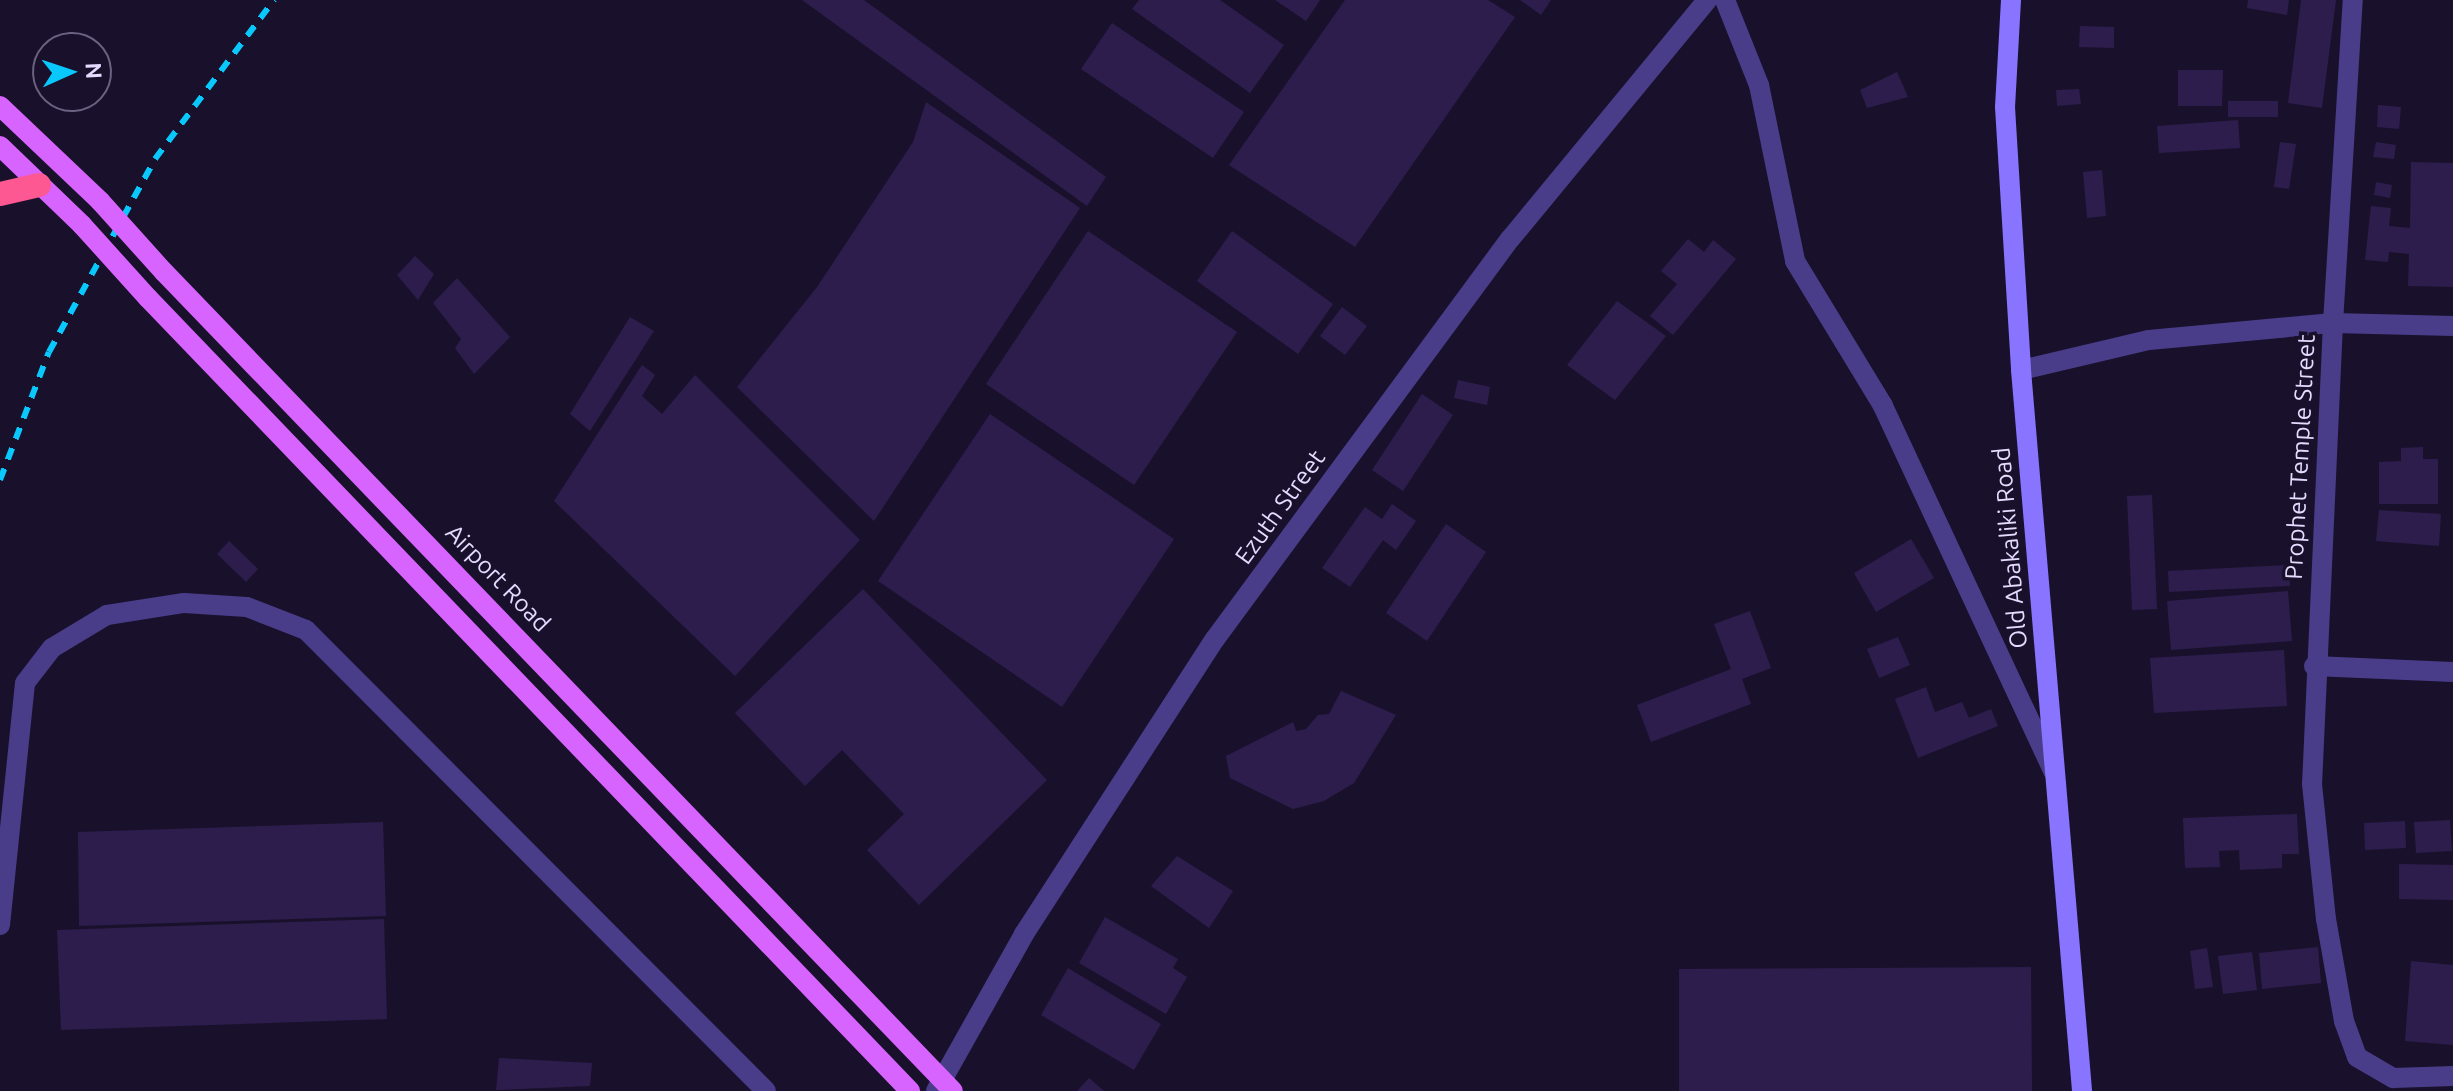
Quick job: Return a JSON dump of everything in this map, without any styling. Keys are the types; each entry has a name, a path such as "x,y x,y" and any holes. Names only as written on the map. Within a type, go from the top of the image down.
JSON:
{"highway":[{"path":"0,194 39,185"}],"main road":[{"name":"Old Abakaliki Road","path":"2011,0 2005,107 2021,370 2082,1091"},
{"name":"Airport Road","path":"0,106 100,201 164,272 944,1087"},
{"path":"0,146 82,225 148,298 910,1091"}],"street":[{"name":"Ezuth Street","path":"944,1087 1024,934 1215,639 1511,238 1707,0"},
{"path":"1725,0 1759,85 1795,261 1883,406 2054,773"},
{"path":"2021,370 2149,340 2333,323 2353,0"},
{"name":"Prophet Temple Street","path":"2453,326 2333,323 2314,666 2312,784 2326,919 2344,1021 2357,1057 2393,1078 2453,1076"},
{"path":"0,925 25,683 52,648 107,615 184,603 247,607 306,630 766,1091"},
{"path":"2314,666 2453,672"}],"building":[{"path":"802,0 864,0 1106,177 1087,206"},
{"path":"1139,0 1220,0 1284,45 1250,93 1132,9"},
{"path":"1275,0 1320,0 1306,21"},
{"path":"1345,0 1488,0 1515,17 1355,247 1229,165"},
{"path":"1520,0 1551,0 1541,15"},
{"path":"2248,0 2289,0 2287,15 2247,8"},
{"path":"2301,0 2336,0 2322,108 2288,103"},
{"path":"1112,23 1244,112 1213,158 1081,69"},
{"path":"2080,26 2114,27 2114,48 2079,47"},
{"path":"2178,70 2223,70 2222,106 2178,106"},
{"path":"1897,72 1908,97 1867,108 1860,90"},
{"path":"2079,89 2081,104 2057,106 2056,90"},
{"path":"2228,101 2278,101 2278,117 2228,117"},
{"path":"926,102 1080,208 874,521 737,387 817,287 913,142"},
{"path":"2378,105 2401,107 2399,129 2377,127"},
{"path":"2238,120 2240,148 2159,153 2157,126"},
{"path":"2280,142 2296,144 2289,189 2274,187"},
{"path":"2376,142 2396,145 2394,159 2373,157"},
{"path":"2411,162 2453,163 2453,287 2408,286 2409,254 2389,252 2388,262 2365,260 2371,206 2391,208 2389,226 2410,228"},
{"path":"2102,170 2106,216 2087,218 2083,172"},
{"path":"2376,182 2392,185 2390,198 2374,195"},
{"path":"1088,231 1237,332 1134,485 986,384"},
{"path":"1232,231 1333,304 1298,354 1197,281"},
{"path":"1688,239 1704,252 1713,240 1736,259 1673,335 1650,316 1677,284 1661,271"},
{"path":"415,256 434,274 418,300 397,275"},
{"path":"457,278 510,337 474,374 455,348 461,339 433,303"},
{"path":"1617,301 1666,336 1615,400 1567,365"},
{"path":"1342,307 1367,326 1345,355 1320,336"},
{"path":"630,317 654,331 590,431 570,414"},
{"path":"642,365 655,375 642,396 662,414 695,375 860,540 735,676 554,501"},
{"path":"1458,380 1490,387 1487,405 1454,398"},
{"path":"1422,394 1453,415 1403,491 1372,470"},
{"path":"990,414 1174,539 1062,707 878,581"},
{"path":"2423,447 2423,459 2438,459 2438,504 2379,504 2379,462 2401,461 2401,448"},
{"path":"2152,495 2157,609 2132,610 2127,496"},
{"path":"1392,504 1416,521 1396,550 1383,540 1350,587 1322,568 1365,507 1382,519"},
{"path":"2379,510 2441,514 2439,546 2376,541"},
{"path":"1446,524 1486,552 1427,641 1386,613"},
{"path":"1911,539 1934,578 1876,612 1854,573"},
{"path":"229,541 258,569 246,582 217,554"},
{"path":"2289,565 2290,586 2169,592 2168,571"},
{"path":"863,589 1047,780 919,905 867,850 904,814 842,750 805,786 735,713"},
{"path":"2288,591 2292,641 2171,650 2167,601"},
{"path":"1750,611 1771,668 1742,679 1751,704 1651,742 1637,705 1731,669 1714,624"},
{"path":"1898,637 1910,665 1879,678 1867,649"},
{"path":"2284,650 2287,706 2154,713 2150,658"},
{"path":"1926,687 1935,712 1962,702 1969,718 1991,709 1998,726 1918,758 1895,699"},
{"path":"1341,691 1396,715 1354,783 1324,801 1293,809 1230,778 1226,756 1293,722 1296,731 1306,729 1318,715 1329,714"},
{"path":"2297,814 2299,854 2282,854 2282,868 2240,870 2239,850 2219,851 2220,867 2185,868 2183,818"},
{"path":"2450,820 2452,851 2416,853 2414,822"},
{"path":"2405,821 2406,848 2365,850 2364,823"},
{"path":"383,822 386,916 79,926 78,832"},
{"path":"1177,856 1233,891 1209,928 1151,886"},
{"path":"2399,864 2453,865 2453,900 2399,899"},
{"path":"1105,917 1178,959 1173,968 1187,977 1166,1014 1079,963"},
{"path":"384,919 387,1019 61,1030 57,930"},
{"path":"2318,947 2321,983 2262,989 2259,953"},
{"path":"2207,948 2213,987 2195,989 2190,951"},
{"path":"2252,952 2257,990 2223,994 2218,956"},
{"path":"2411,961 2453,965 2453,1045 2405,1041"},
{"path":"2031,967 2032,1091 1679,1091 1679,969"},
{"path":"1068,968 1161,1024 1134,1070 1041,1015"},
{"path":"499,1058 592,1063 590,1086 496,1090"},
{"path":"1089,1078 1104,1091 1077,1091"}],"railway":[{"path":"0,480 49,352 155,159 274,0"}]}
